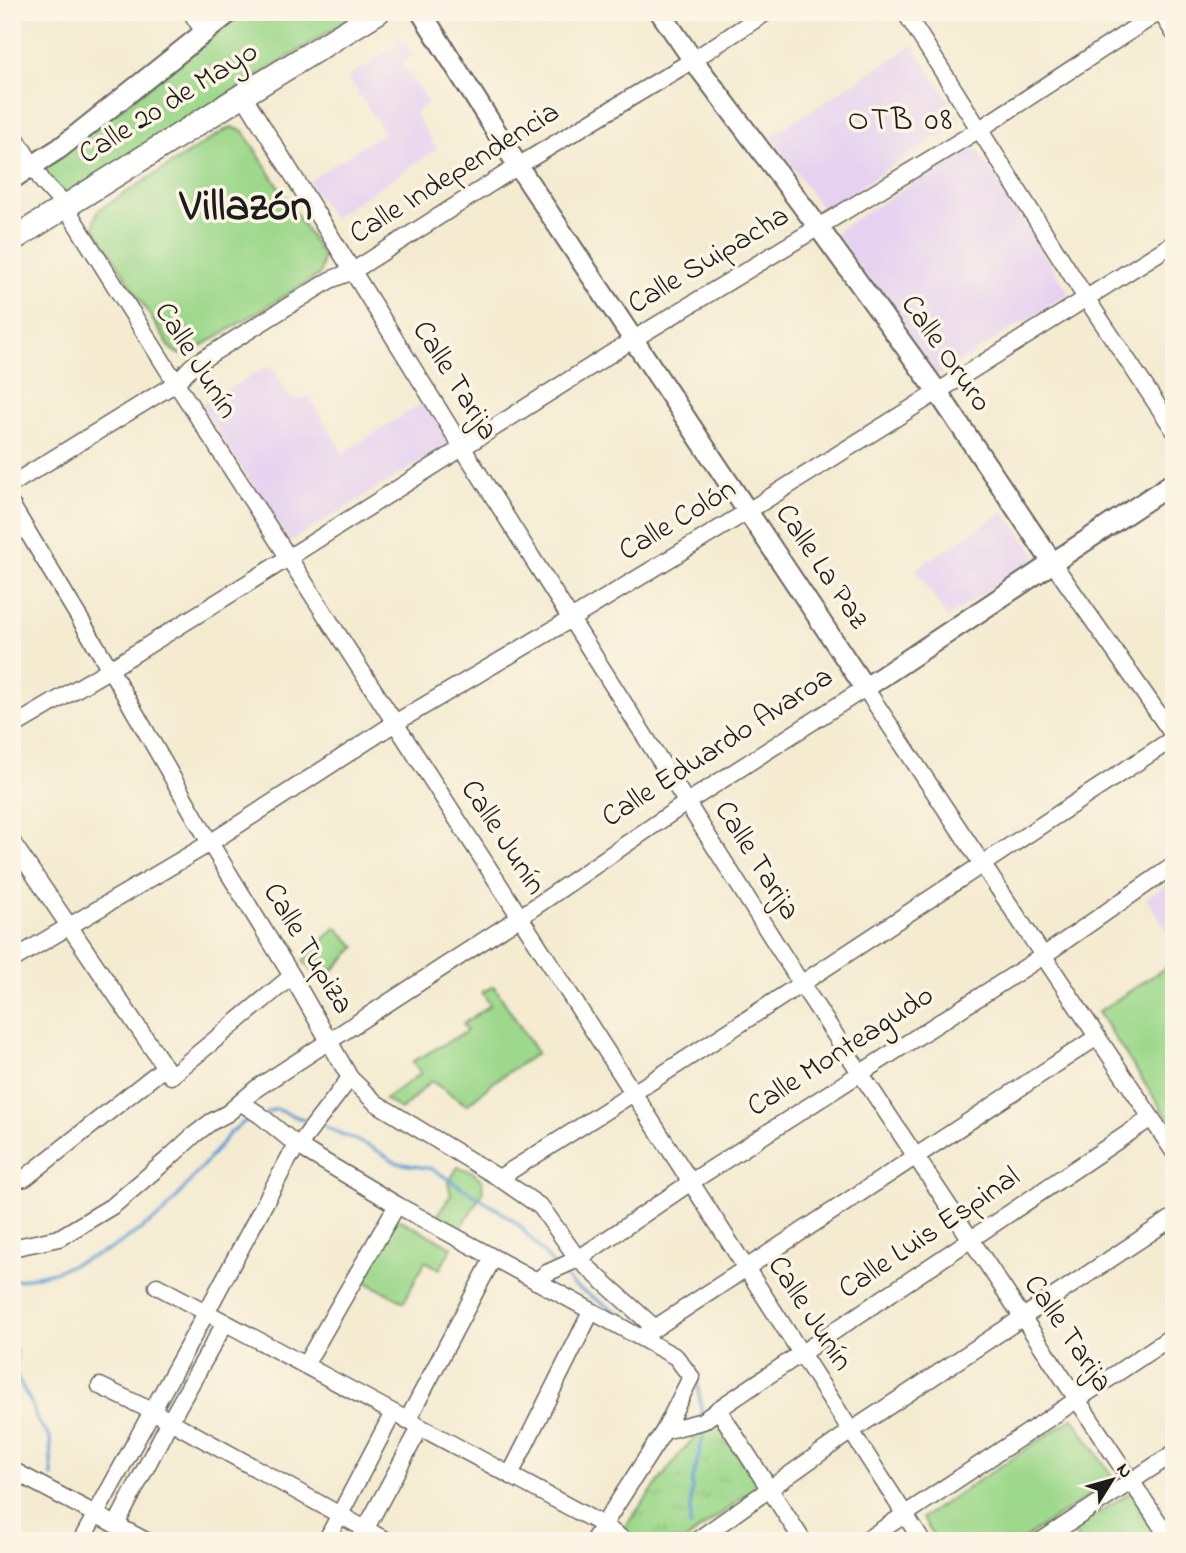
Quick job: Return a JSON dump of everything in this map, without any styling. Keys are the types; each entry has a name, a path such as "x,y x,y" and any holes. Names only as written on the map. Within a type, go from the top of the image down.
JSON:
{"highway":[{"name":"Calle 20 de Mayo","path":"12,240 377,12"}],"main road":[{"path":"12,179 60,148 201,20 230,12"},
{"name":"Calle La Paz","path":"421,12 518,166 865,688"},
{"name":"Calle Oruro","path":"660,12 937,391 1052,562"},
{"name":"Calle Eduardo Avaroa","path":"865,688 1174,482"}],"street":[{"name":"Calle Independencia","path":"12,484 176,383 192,366 330,280 353,271 767,12"},
{"path":"905,12 1086,298 1174,430"},
{"path":"1160,12 1174,33"},
{"name":"Calle Suipacha","path":"12,727 288,558 634,339 980,129 1160,12"},
{"name":"Calle Tarija","path":"243,95 802,985 1171,1541"},
{"name":"Calle Junín","path":"12,132 43,181 65,206 288,558 922,1541"},
{"name":"Calle Colón","path":"12,960 210,843 395,723 748,511 1174,243"},
{"name":"Calle Tupiza","path":"12,506 350,1078 376,1103 499,1178 541,1208 578,1259 655,1328"},
{"name":"Calle Oruro","path":"1052,562 1174,737"},
{"name":"Calle Eduardo Avaroa","path":"12,1248 59,1238 114,1205 194,1135 242,1102 257,1088 520,917 686,803 865,688"},
{"name":"Calle La Paz","path":"865,688 1174,1152"},
{"path":"499,1178 802,985 1174,737"},
{"path":"12,842 168,1071"},
{"name":"Calle Monteagudo","path":"536,1282 547,1273 578,1259 691,1182 1043,956 1174,865"},
{"path":"12,1180 25,1178 292,976"},
{"path":"640,1338 1097,1037"},
{"path":"81,1541 289,1158 350,1078"},
{"path":"242,1102 298,1146 397,1205 676,1357 691,1377 664,1431 593,1541"},
{"name":"Calle Luis Espinal","path":"664,1431 703,1421 1151,1118"},
{"path":"305,1365 397,1205"},
{"path":"696,1541 851,1431 1174,1217"},
{"path":"362,1535 407,1421 493,1258"},
{"path":"158,1286 603,1525 625,1541"},
{"path":"510,1475 591,1312"},
{"path":"116,1525 225,1323"},
{"path":"865,1541 1174,1335"},
{"path":"100,1387 152,1411 340,1516 362,1535 387,1541"},
{"path":"718,1409 803,1541"},
{"path":"326,1541 340,1516 407,1421"},
{"path":"1041,1541 1174,1453"},
{"path":"12,1470 146,1541"}],"shaded area":[{"path":"404,41 413,56 402,63 428,103 414,113 437,149 332,218 309,181 384,132 348,77"},
{"path":"913,45 959,117 958,123 826,209 821,208 771,136"},
{"path":"974,145 1068,291 1066,295 940,374 934,374 837,235 838,230"},
{"path":"270,365 292,399 309,397 343,453 426,401 453,442 289,542 201,405"},
{"path":"1004,512 1036,554 1034,561 947,617 916,569"},
{"path":"1174,879 1174,941 1146,898"}],"green space":[{"path":"242,12 360,12 71,194 55,188 42,169"},
{"path":"232,127 243,131 323,256 321,270 319,275 187,355 178,354 171,349 95,228 95,218 100,209"},
{"path":"336,927 356,947 322,981 303,961"},
{"path":"1174,962 1174,1128 1098,1012"},
{"path":"494,986 537,1053 495,1081 467,1105 431,1081 401,1110 385,1099 421,1073 412,1062 467,1031 463,1024 490,1005 482,992"},
{"path":"458,1167 473,1172 482,1181 483,1192 459,1231 436,1218 451,1194 448,1183"},
{"path":"400,1220 452,1247 440,1269 425,1261 404,1302 362,1280 392,1222"},
{"path":"714,1418 759,1485 685,1541 634,1541 621,1532 682,1451"},
{"path":"1073,1418 1114,1479 1021,1541 937,1541 922,1518"},
{"path":"1131,1492 1161,1541 1079,1541 1072,1529"}],"waterway":[{"path":"268,1112 276,1109 305,1120"},
{"path":"12,1280 54,1272 111,1249 163,1214 231,1132 253,1118"},
{"path":"326,1127 373,1148 397,1163 432,1169 518,1224 553,1264"},
{"path":"561,1272 573,1285 628,1319"},
{"path":"12,1343 16,1353 15,1374 38,1422 50,1438 52,1476"},
{"path":"672,1343 679,1351"},
{"path":"687,1359 696,1368 696,1372"},
{"path":"697,1380 702,1414"},
{"path":"690,1526 692,1482 704,1425"}],"district":[{"name":"OTB 08","path":"901,121"},
{"name":"Villazón","path":"246,208"}]}
